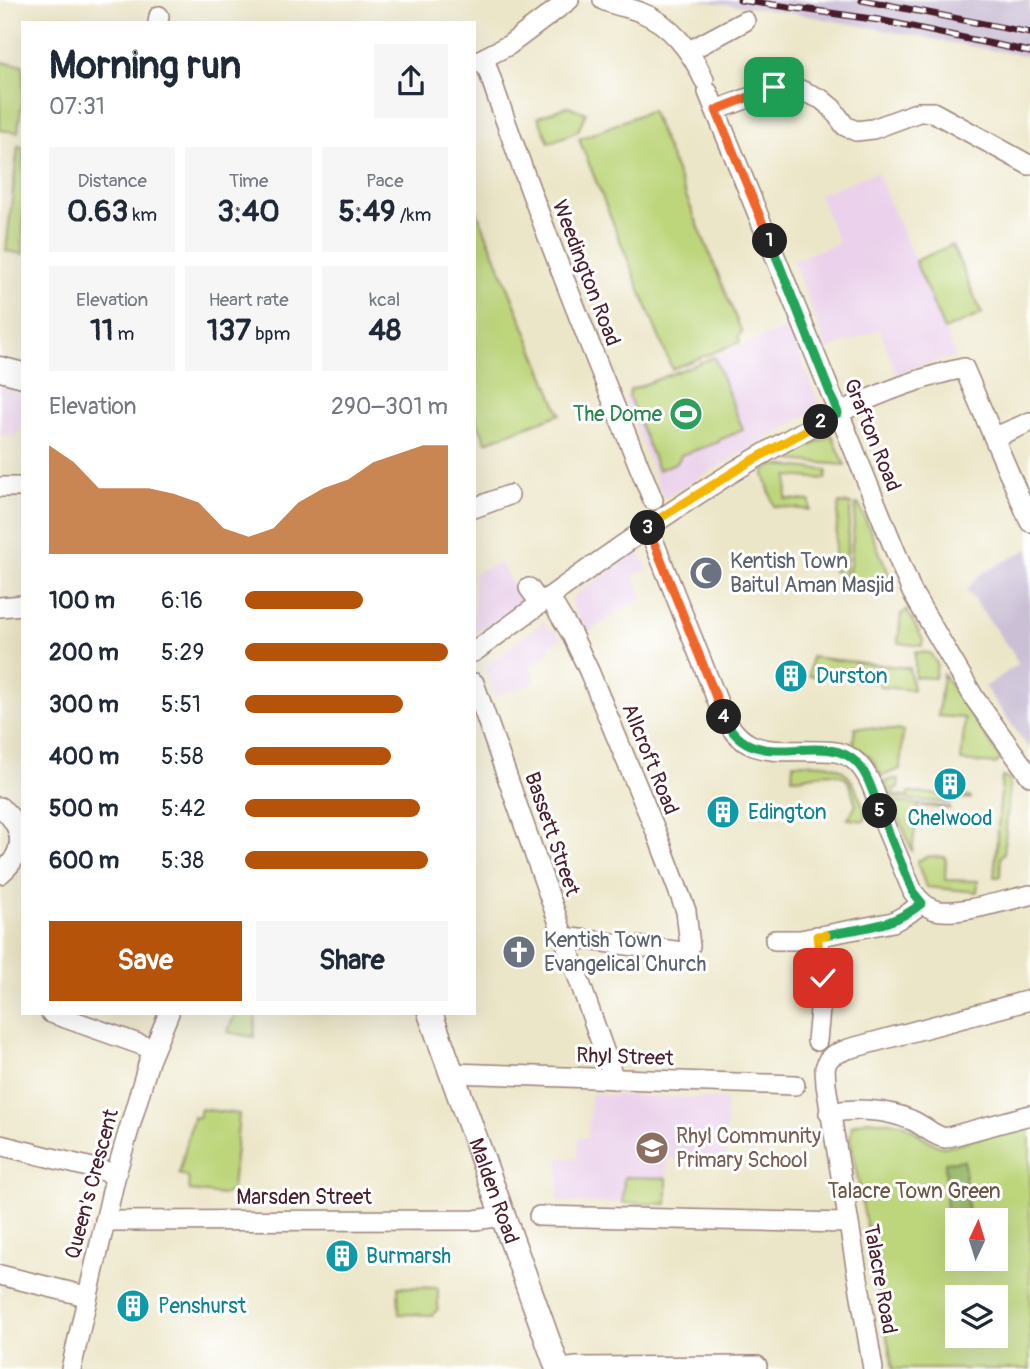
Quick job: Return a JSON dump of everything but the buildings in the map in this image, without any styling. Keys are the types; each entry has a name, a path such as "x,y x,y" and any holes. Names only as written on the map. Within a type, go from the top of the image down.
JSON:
{"main road":[{"path":"0,369 21,374"},
{"name":"Malden Road","path":"431,1015 560,1369"}],"street":[{"path":"479,61 509,45 569,0"},
{"name":"Grafton Road","path":"603,0 649,16 674,35 689,51 716,110 912,592 975,699 1030,776"},
{"path":"689,51 745,21"},
{"name":"Weedington Road","path":"479,61 654,512 727,725 749,746 844,753 858,764 867,778 913,892 922,903"},
{"path":"716,110 774,87 789,87 826,103 850,129 865,132 919,112 933,112 1029,165"},
{"path":"476,650 539,596 654,512 838,413 917,380 964,368 1030,522"},
{"path":"995,437 1030,422"},
{"path":"0,487 21,487"},
{"path":"476,507 509,495"},
{"name":"Allcroft Road","path":"539,596 582,656 683,902 690,946 683,952 564,937"},
{"path":"0,607 21,604"},
{"name":"Bassett Street","path":"476,689 614,1079"},
{"path":"0,807 16,824 20,840 16,857 0,874"},
{"path":"775,940 787,941 893,922 922,903 944,912 1030,895"},
{"path":"817,936 823,978 817,1041"},
{"name":"Talacre Road","path":"873,1369 848,1223 837,1111 825,1068 833,1055 1030,1000"},
{"path":"57,1015 153,1049"},
{"name":"Queen's Crescent","path":"71,1369 116,1174 153,1049 168,1015"},
{"name":"Rhyl Street","path":"452,1073 796,1085"},
{"path":"837,1111 899,1115 916,1121 935,1136 945,1138 1030,1115"},
{"path":"0,1145 116,1174"},
{"name":"Marsden Street","path":"105,1221 475,1220 503,1216"},
{"path":"539,1216 848,1223"},
{"path":"0,1275 86,1296"},
{"path":"560,1369 757,1366"}],"shaded area":[{"path":"694,0 1030,0 1030,57 792,13"},
{"path":"877,172 956,357 935,361 897,375 880,329 827,350 793,260 839,243 818,194"},
{"path":"789,327 820,407 664,498 625,401 630,390"},
{"path":"0,387 21,392 21,426 17,437 0,435"},
{"path":"1028,549 1030,750 985,687 1018,664 967,590 979,575"},
{"path":"639,551 648,569 634,576 644,598 622,608 587,633 571,604 572,598"},
{"path":"501,563 520,602 476,634 476,572"},
{"path":"543,621 551,631 555,628 561,639 549,647 551,650 530,667 536,682 495,697 485,668"},
{"name":"Rhyl Community Primary School","path":"591,1094 726,1099 726,1159 667,1159 667,1204 558,1202 559,1158 577,1159 578,1138 588,1138"}],"green space":[{"path":"0,62 21,65 18,132 0,130"},
{"path":"568,106 586,113 578,131 549,143 538,117"},
{"path":"651,110 742,333 738,336 740,342 672,369 579,139"},
{"path":"18,146 21,147 21,254 6,251"},
{"path":"476,209 560,414 486,442 476,418"},
{"path":"952,245 982,314 944,330 915,261"},
{"name":"The Dome","path":"714,357 743,430 719,442 681,455 678,462 658,470 629,397 630,390"},
{"path":"832,435 845,465 789,460 788,457"},
{"path":"775,465 827,470 826,479 788,476 786,499 810,501 810,510 774,506 764,471"},
{"path":"839,503 851,504 844,583 837,582 837,572 833,571"},
{"path":"856,504 859,505 896,590 877,591 876,587 848,585"},
{"path":"907,610 923,640 922,646 898,643 901,614"},
{"path":"915,652 930,653 937,664 935,678 915,677"},
{"path":"811,657 909,668 913,690 881,687 877,682 809,676"},
{"path":"943,674 1001,759 995,764 961,761 965,718 938,716"},
{"path":"855,727 903,731 900,769 882,776 871,758 853,744"},
{"path":"793,763 824,764 840,769 853,783 865,813 865,821 848,819 856,805 849,783 844,777 831,773 792,778"},
{"path":"1002,777 1010,780 1004,854 1001,856 1000,877 994,877"},
{"path":"899,779 898,788 894,788 893,795 909,796 909,792 971,799 952,798 951,803 891,798 885,782"},
{"path":"893,802 950,809 918,806 912,852"},
{"path":"929,856 946,857 945,880 978,881 977,892 926,887 917,862"},
{"path":"235,1015 256,1015 254,1037 227,1032"},
{"path":"201,1109 239,1114 232,1190 223,1195 190,1191 188,1177 179,1174 193,1117 199,1118"},
{"name":"Talacre Town Green","path":"867,1120 902,1123 936,1145 944,1147 1030,1125 1030,1369 893,1369 850,1138 852,1125"},
{"path":"964,1160 967,1208 947,1208 945,1162"},
{"path":"624,1177 667,1178 667,1204 623,1203"},
{"path":"398,1287 438,1288 438,1309 432,1315 399,1314"}],"railway":[{"path":"740,0 879,20 1030,52"},
{"path":"862,0 1030,33"}],"place":[{"name":"The Dome","path":"686,414"},
{"name":"Kentish Town Baitul Aman Masjid","path":"706,573"},
{"name":"Durston","path":"791,676"},
{"name":"Chelwood","path":"950,784"},
{"name":"Edington","path":"723,812"},
{"name":"Kentish Town Evangelical Church","path":"519,952"},
{"name":"Rhyl Community Primary School","path":"652,1148"},
{"name":"Burmarsh","path":"342,1256"},
{"name":"Penshurst","path":"133,1306"}],"route":[{"path":"774,87 716,110 838,413 772,448 648,527 727,725 749,746 777,750 831,751 844,753 852,758 867,778 913,892 922,903 893,922 817,936 823,978"}]}
